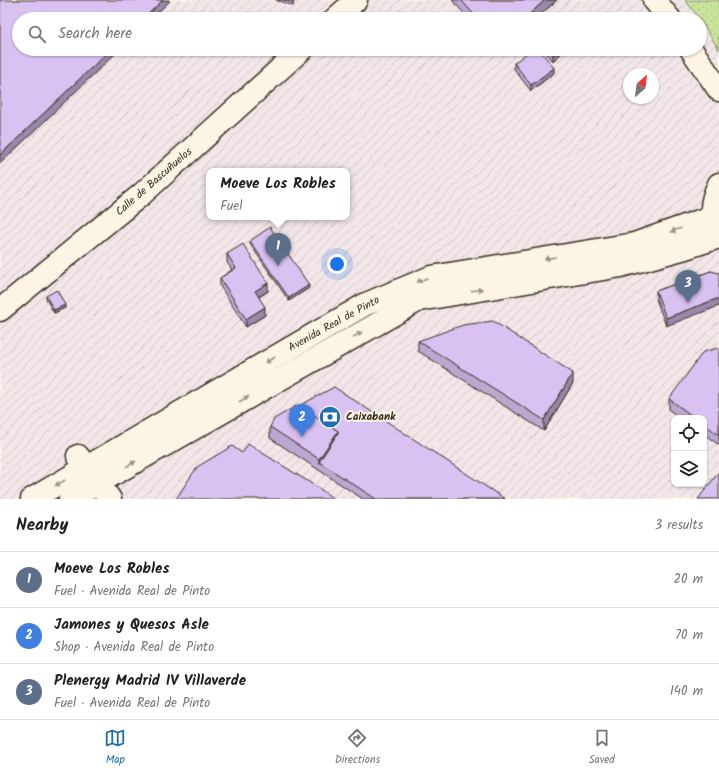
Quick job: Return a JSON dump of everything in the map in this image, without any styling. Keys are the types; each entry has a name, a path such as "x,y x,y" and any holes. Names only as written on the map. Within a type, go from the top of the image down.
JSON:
{"main road":[{"path":"343,12 356,0"},
{"path":"654,0 664,12"},
{"name":"Calle de Bascuñuelos","path":"0,310 142,194 294,56"},
{"path":"696,56 719,90"},
{"path":"716,224 712,202 719,184"},
{"name":"Avenida Real de Pinto","path":"70,499 93,476 366,304 431,277 634,244 716,224"},
{"name":"Avenida Real de Pinto","path":"32,499 93,476 420,300 621,266 719,237"}],"shaded area":[{"path":"0,0 719,0 719,499 0,499"}],"green space":[{"path":"685,0 719,0 719,50 707,30 707,12 694,12"}],"building":[{"path":"0,0 163,0 150,12 12,12 12,56 104,56 0,155"},
{"path":"284,0 293,0 293,3"},
{"path":"461,0 545,0 532,12 472,12"},
{"path":"523,56 545,56 554,68 531,85 514,63"},
{"path":"270,227 309,285 289,298 250,241"},
{"path":"243,244 268,283 255,291 265,307 246,319 220,278 236,268 227,254"},
{"path":"711,271 719,273 719,298 666,318 656,291"},
{"path":"57,290 65,305 54,310 46,296"},
{"path":"493,321 573,373 544,420 418,341 463,325"},
{"path":"719,349 719,435 707,426 707,415 691,415 669,399 703,352"},
{"path":"334,387 505,499 376,499 319,462 338,431 299,406"},
{"path":"298,405 338,431 319,459 270,427 274,419"},
{"path":"248,444 334,499 176,499 197,467 232,446 242,453"},
{"path":"719,472 719,499 698,499"}],"place":[{"name":"Moeve Los Robles","path":"278,266"},
{"name":"Plenergy Madrid IV Villaverde","path":"688,303"},
{"name":"Caixabank","path":"330,417"},
{"name":"Jamones y Quesos Asle","path":"302,437"}]}
